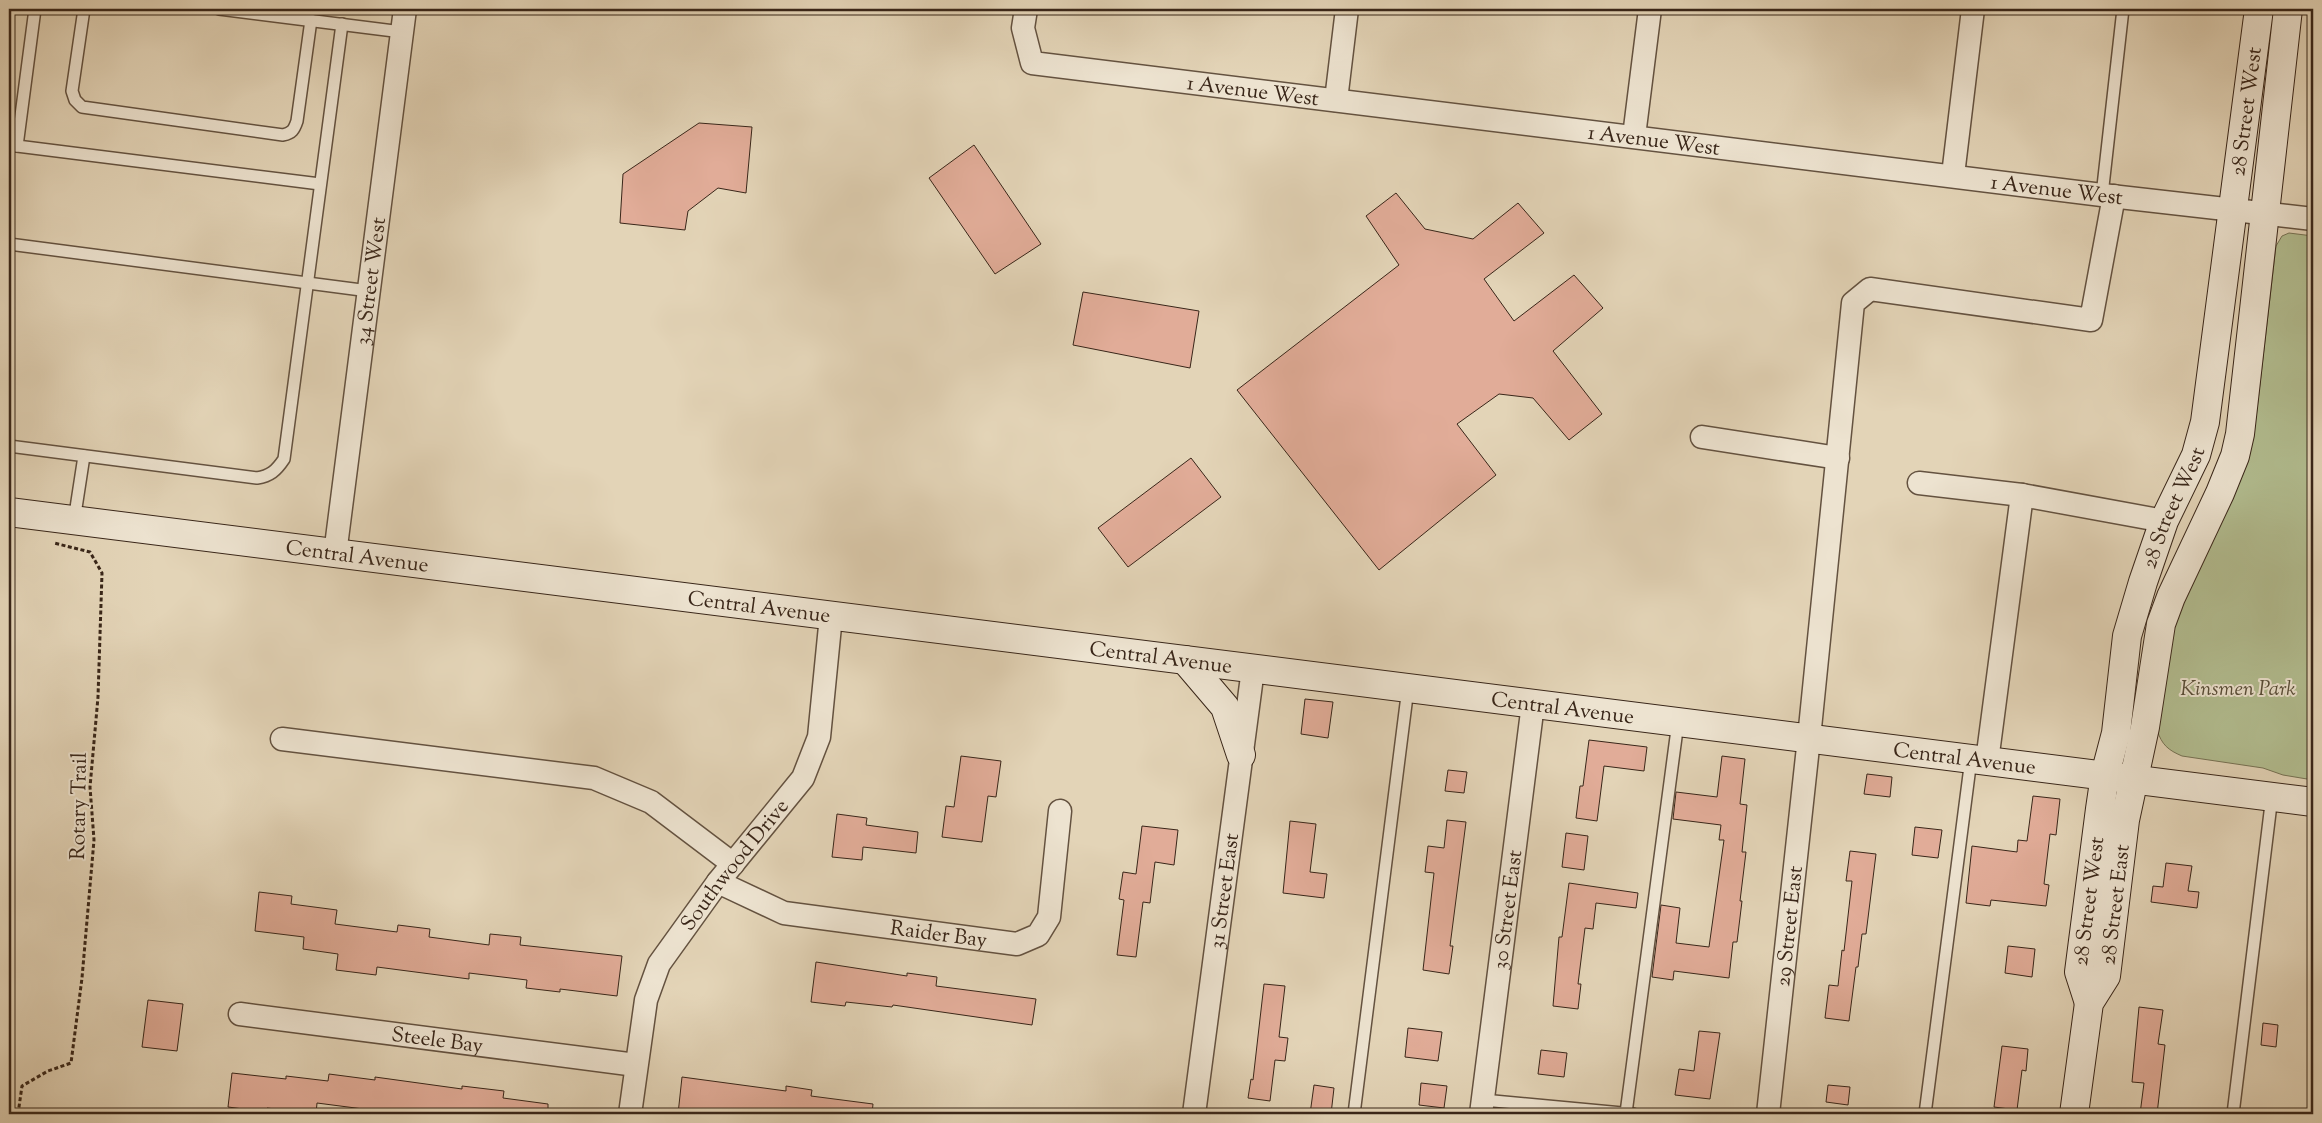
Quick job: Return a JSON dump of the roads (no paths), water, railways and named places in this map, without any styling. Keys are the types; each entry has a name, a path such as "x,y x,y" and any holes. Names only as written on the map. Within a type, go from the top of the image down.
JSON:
{"street":[{"name":"34 Street West","path":"335,554 405,9"},
{"path":"1336,100 1348,9"},
{"path":"1634,136 1650,9"},
{"path":"1953,176 1973,9"},
{"name":"28 Street West","path":"2089,1002 2079,972 2105,775 2116,733 2127,636 2142,582 2164,521 2196,455 2205,422 2259,9"},
{"name":"28 Street West","path":"2134,779 2145,727 2162,624 2171,597 2235,456 2240,434 2288,9"},
{"name":"1 Avenue West","path":"1024,18 1032,63 2108,196 2313,219"},
{"name":"29 Street East","path":"1768,1114 1809,738 1853,303 1870,289 2091,320 2108,196"},
{"path":"1702,437 1838,458"},
{"path":"1919,483 2022,495 2164,521"},
{"path":"1979,760 2022,495"},
{"name":"Central Avenue","path":"9,512 2313,802"},
{"name":"Southwood Drive","path":"630,1114 646,1000 659,964 718,882 803,778 819,737 830,616"},
{"path":"1185,660 1225,707 1241,755"},
{"name":"31 Street East","path":"1194,1114 1253,669"},
{"name":"30 Street East","path":"1482,1107 1533,704"},
{"path":"282,739 594,778 651,802 733,864"},
{"name":"28 Street East","path":"2074,1114 2089,1002 2106,976 2125,820 2134,779"},
{"name":"Raider Bay","path":"718,882 784,913 1017,944 1038,935 1049,917 1060,811"},
{"name":"Steele Bay","path":"240,1014 636,1065"}],"lane":[{"path":"35,9 13,146 320,184"},
{"path":"84,9 72,91 82,107 283,135 290,133 294,129 297,121 310,20"},
{"path":"219,9 402,32"},
{"path":"2108,196 2123,9"},
{"path":"9,446 257,478 269,476 284,459 342,24"},
{"path":"9,244 369,291"},
{"path":"74,520 84,456"},
{"path":"1354,1114 1408,688"},
{"path":"1482,1107 1630,1114 1678,722"},
{"path":"1925,1114 1979,760"},
{"path":"2233,1114 2272,796"}],"park label":[{"name":"Kinsmen Park","path":"2238,688"}]}
